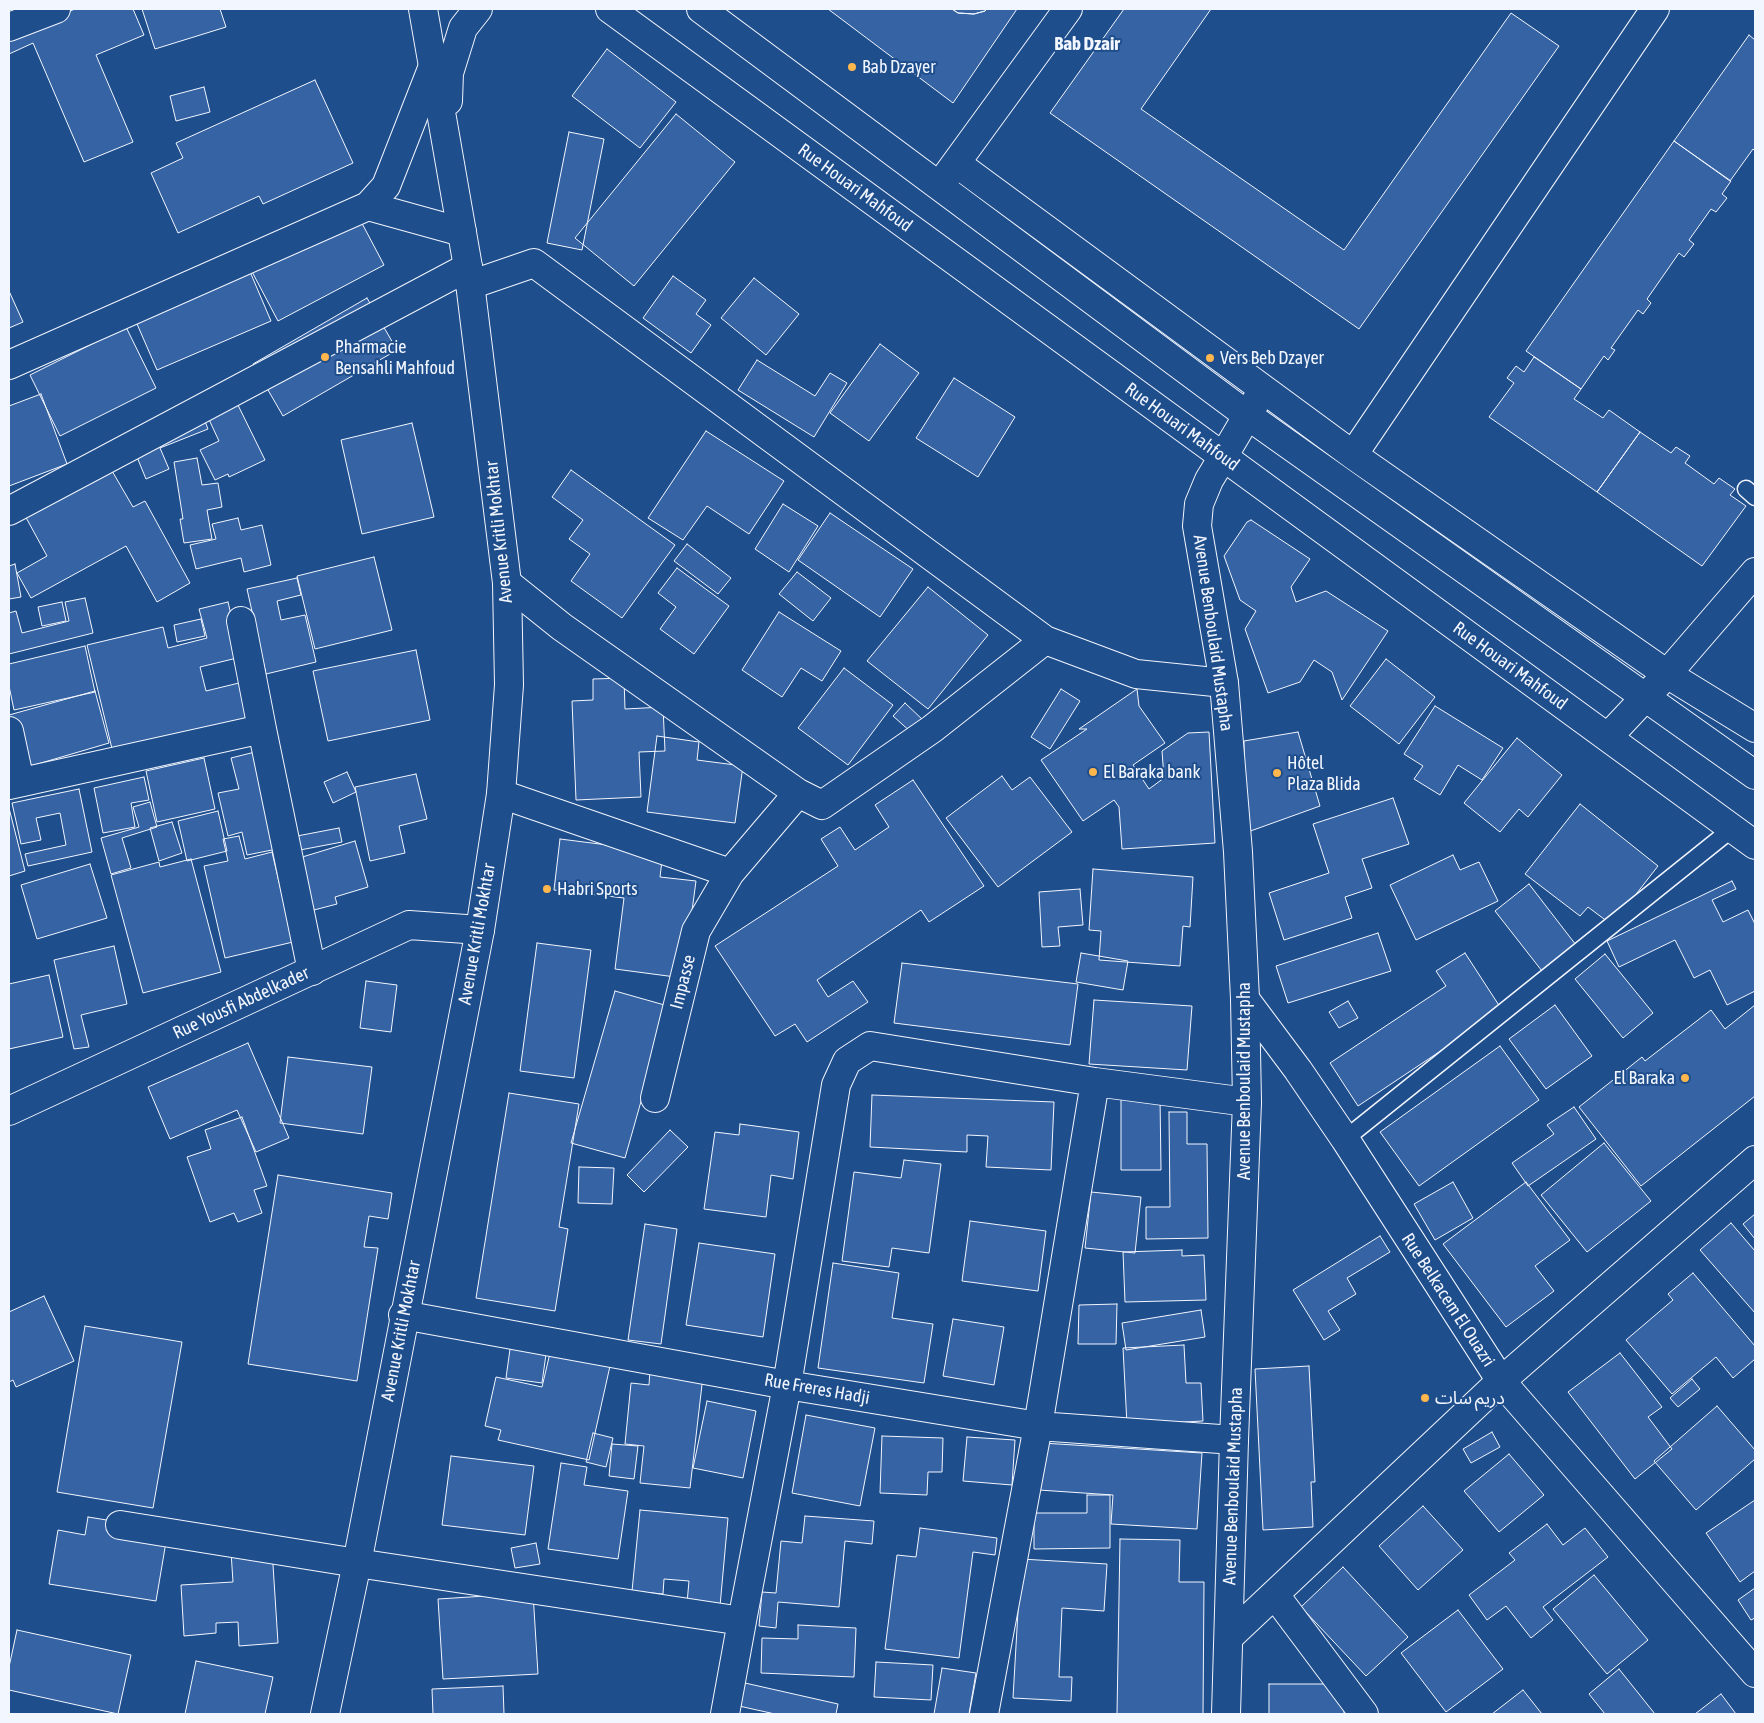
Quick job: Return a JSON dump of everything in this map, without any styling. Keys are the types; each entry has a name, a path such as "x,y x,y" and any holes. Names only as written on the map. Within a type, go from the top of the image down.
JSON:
{"street":[{"path":"9,27 56,9"},
{"path":"422,9 447,145"},
{"path":"447,145 449,73 463,28 478,9"},
{"name":"Rue Houari Mahfoud","path":"610,9 1755,845"},
{"path":"701,9 1247,415 1755,775"},
{"path":"940,186 1068,9"},
{"path":"1353,455 1649,11"},
{"path":"9,365 368,206 386,186 433,66"},
{"name":"Avenue Kritli Mokhtar","path":"325,1714 357,1563 403,1315 480,930 501,794 508,685 507,582 469,276 447,145"},
{"path":"956,163 1353,455 1667,674 1755,728"},
{"path":"368,206 462,232"},
{"path":"9,511 469,276 534,263 1045,640 1136,674 1224,683"},
{"name":"Avenue Benboulaid Mustapha","path":"1226,1714 1247,1102 1245,999 1238,852 1224,683 1197,526 1199,504 1209,480 1263,388"},
{"path":"1608,737 1646,698 1755,572"},
{"path":"507,582 562,627 798,793 822,805 932,729 1045,640"},
{"path":"241,621 312,971"},
{"path":"9,731 14,783 262,729"},
{"name":"Impasse","path":"655,1098 696,931 730,873 798,793"},
{"path":"501,794 730,873"},
{"name":"Rue Yousfi Abdelkader","path":"10,1105 312,971 409,925 480,930"},
{"name":"Rue Belkacem El Ouazri","path":"1245,999 1298,1070 1345,1139 1500,1381 1755,1673"},
{"path":"725,1714 787,1385 836,1085 847,1061 870,1046 1095,1082 1247,1102"},
{"path":"984,1714 1038,1426 1095,1082"},
{"path":"1228,1637 1500,1381 1755,1160"},
{"name":"Rue Freres Hadji","path":"403,1315 787,1385 1038,1426 1234,1440"},
{"path":"120,1525 742,1621"},
{"path":"1274,1595 1364,1714"}],"lane":[{"path":"1345,1139 1733,828"}],"building":[{"path":"75,9 133,9 144,35 96,55 133,142 84,162 33,43 9,54 9,24 29,28"},
{"path":"142,9 220,9 226,27 155,49"},
{"path":"828,9 952,9 958,13 974,14 987,9 1017,9 953,103"},
{"path":"952,9 987,9 974,14 958,13"},
{"path":"1124,9 1211,9 1141,109 1344,250 1511,13 1559,46 1359,329 1050,113"},
{"path":"1749,35 1755,40 1755,151 1753,149 1730,181 1674,141"},
{"path":"607,49 676,102 640,148 572,96"},
{"path":"315,80 353,163 263,204 259,196 178,233 151,173 183,158 176,143"},
{"path":"204,87 210,112 176,121 170,96"},
{"path":"676,114 735,162 634,286 575,238"},
{"path":"569,132 604,139 582,250 547,243"},
{"path":"1674,141 1731,181 1722,194 1727,198 1716,212 1711,209 1689,240 1694,244 1684,257 1679,253 1647,299 1651,303 1643,314 1638,310 1611,348 1615,350 1608,360 1604,356 1581,389 1526,351"},
{"path":"356,212 384,265 278,321 250,268"},
{"path":"248,267 271,321 157,370 134,317"},
{"path":"673,276 706,300 696,314 711,325 691,353 643,318"},
{"path":"754,278 799,314 766,355 721,318"},
{"path":"9,291 23,322 9,328"},
{"name":"Pharmacie Bensahli Mahfoud","path":"367,298 397,350 283,416 253,364"},
{"path":"126,327 156,388 60,436 30,375"},
{"path":"880,344 919,373 869,441 830,413"},
{"path":"1534,357 1581,389 1574,399 1603,418 1609,410 1640,432 1597,492 1489,417 1514,383 1507,378 1516,366 1524,372"},
{"path":"757,360 815,396 830,373 847,383 814,437 738,390"},
{"path":"954,378 1015,417 978,477 916,438"},
{"path":"41,394 67,464 9,486 9,406"},
{"path":"234,397 265,460 229,477 228,474 215,480 200,450 219,441 205,411"},
{"path":"201,411 208,429 160,448 169,469 146,479 130,440"},
{"path":"412,423 434,517 362,534 341,440"},
{"path":"706,431 784,481 749,534 707,506 683,540 648,518"},
{"path":"1640,432 1671,453 1676,447 1690,456 1685,463 1714,484 1719,478 1735,489 1730,495 1746,506 1702,566 1597,492"},
{"path":"197,458 202,485 218,483 222,507 207,510 212,539 184,543 180,519 183,519 174,462"},
{"path":"108,464 133,507 145,501 190,583 157,602 126,546 31,598 17,573 47,556 23,512"},
{"path":"571,470 675,545 622,618 571,581 590,554 569,539 583,520 552,497"},
{"path":"783,504 818,526 789,572 755,549"},
{"path":"830,513 913,569 880,617 798,560"},
{"path":"238,518 241,530 262,525 271,565 244,572 241,558 196,569 190,545 216,539 212,524"},
{"path":"1251,520 1310,559 1291,587 1296,602 1326,591 1388,631 1342,700 1332,672 1314,660 1300,682 1268,693 1245,629 1256,611 1240,600 1224,556 1247,522"},
{"path":"687,544 731,578 718,594 674,561"},
{"path":"374,557 392,630 315,649 297,576"},
{"path":"15,564 21,597 9,599 9,566"},
{"path":"677,568 729,606 694,654 660,629 676,607 658,593"},
{"path":"797,572 831,598 813,621 779,594"},
{"path":"297,578 301,595 277,601 281,620 305,615 316,662 266,674 247,589"},
{"path":"928,587 988,635 928,709 867,661"},
{"path":"85,598 93,633 9,654 9,613 16,611 22,633 69,621 65,602"},
{"path":"62,602 66,621 42,626 38,607"},
{"path":"228,602 241,657 200,667 206,691 243,682 252,719 113,753 87,645 163,627 168,648 207,638 199,609"},
{"path":"779,612 841,651 822,681 801,668 782,697 742,670"},
{"path":"201,619 205,636 177,642 174,625"},
{"path":"85,646 95,692 14,710 9,686 9,664"},
{"path":"416,650 430,720 328,741 313,671"},
{"path":"1386,659 1435,697 1399,744 1350,706"},
{"path":"844,668 893,705 848,765 798,728"},
{"path":"624,678 625,709 663,707 665,751 639,752 641,797 576,800 572,701 593,700 593,679"},
{"path":"1061,689 1080,701 1050,749 1031,737"},
{"name":"El Baraka bank","path":"1137,689 1139,706 1165,743 1133,765 1149,789 1164,778 1162,751 1188,733 1209,732 1215,843 1122,849 1119,807 1114,800 1083,821 1041,760 1087,729 1079,729"},
{"path":"95,691 109,743 24,768 9,715"},
{"path":"905,703 924,721 912,733 893,716"},
{"path":"1435,706 1503,748 1482,780 1458,765 1440,795 1414,779 1423,766 1404,754"},
{"name":"Hôtel Plaza Blida","path":"1298,732 1320,806 1245,833 1244,741"},
{"path":"657,736 699,742 697,760 743,766 735,823 647,812"},
{"path":"1517,738 1562,775 1528,817 1519,809 1500,832 1464,803"},
{"path":"255,752 277,849 247,855 242,832 228,836 218,793 239,789 231,758"},
{"path":"204,758 215,809 157,822 146,771"},
{"path":"347,772 356,792 333,803 324,782"},
{"path":"416,774 427,819 399,826 405,853 370,861 355,787"},
{"path":"1002,776 1012,790 1030,777 1072,832 998,887 946,818"},
{"path":"144,777 149,800 131,803 135,827 103,833 94,788"},
{"path":"913,780 984,886 929,922 921,910 817,980 828,997 853,981 868,1002 807,1042 795,1024 775,1036 715,946 838,866 821,839 840,827 855,850 889,827 875,805"},
{"path":"79,789 92,852 28,866 25,854 66,845 60,813 36,818 41,840 21,844 12,803"},
{"path":"1393,798 1409,844 1362,859 1372,888 1345,897 1352,918 1284,940 1269,893 1329,873 1313,824"},
{"path":"150,802 157,827 122,838 131,868 111,874 101,838 139,827 133,807"},
{"path":"1580,804 1658,866 1612,925 1588,907 1580,916 1525,874"},
{"path":"9,808 25,871 9,876"},
{"path":"218,811 227,851 187,861 178,821"},
{"path":"172,822 182,853 159,861 150,828"},
{"path":"339,828 342,842 300,850 297,836"},
{"path":"239,836 245,859 272,852 293,942 225,958 204,866 228,861 223,839"},
{"path":"560,839 663,852 660,877 696,881 683,978 615,969 624,898 554,890"},
{"path":"355,841 368,887 335,897 337,904 314,910 299,858"},
{"path":"1453,855 1460,870 1479,862 1498,901 1416,940 1390,885"},
{"path":"191,859 221,972 143,993 111,875 159,862 160,867"},
{"path":"90,864 107,918 37,939 21,885"},
{"path":"1093,869 1193,877 1190,927 1183,926 1180,966 1099,960 1101,931 1089,930"},
{"path":"1732,881 1736,889 1712,900 1723,922 1748,910 1755,924 1755,991 1727,1005 1710,970 1694,978 1675,940 1619,967 1607,941"},
{"path":"1529,884 1576,945 1542,971 1495,911"},
{"path":"1080,889 1083,925 1058,927 1060,946 1042,947 1039,892"},
{"path":"1378,933 1391,971 1288,1003 1276,966"},
{"path":"537,943 591,950 574,1078 520,1071"},
{"path":"114,946 127,1004 81,1015 89,1047 74,1049 54,960"},
{"path":"1081,953 1128,961 1123,990 1076,982"},
{"path":"1465,953 1502,1010 1358,1106 1330,1063 1446,986 1436,971"},
{"path":"1605,954 1653,1013 1623,1038 1575,979"},
{"path":"902,963 1078,984 1070,1045 894,1023"},
{"path":"49,975 63,1037 9,1049 9,984"},
{"path":"366,981 397,985 391,1032 360,1028"},
{"path":"615,991 668,1006 625,1158 571,1143"},
{"path":"1094,1000 1192,1006 1187,1070 1089,1064"},
{"path":"1348,1001 1358,1018 1339,1028 1329,1012"},
{"path":"1555,1005 1592,1056 1546,1089 1509,1039"},
{"name":"El Baraka","path":"1755,1005 1755,1096 1641,1186 1579,1107 1642,1057 1645,1061 1711,1010 1725,1029"},
{"path":"248,1043 289,1138 256,1152 237,1110 170,1139 148,1087"},
{"path":"1500,1046 1539,1100 1419,1186 1380,1132"},
{"path":"288,1057 372,1067 363,1134 280,1123"},
{"path":"509,1093 579,1104 559,1227 568,1229 555,1311 476,1298"},
{"path":"872,1095 1054,1102 1051,1170 986,1167 988,1136 967,1135 967,1152 870,1147"},
{"path":"1121,1098 1160,1098 1161,1170 1121,1170"},
{"path":"1574,1107 1596,1139 1528,1186 1512,1163 1554,1134 1547,1125"},
{"path":"1169,1112 1187,1112 1187,1144 1207,1144 1208,1238 1146,1239 1146,1207 1170,1207"},
{"path":"242,1117 267,1186 254,1190 262,1213 238,1222 234,1213 210,1222 187,1157 211,1149 205,1130"},
{"path":"740,1124 799,1132 793,1179 771,1175 766,1217 704,1209 715,1132 739,1135"},
{"path":"670,1130 688,1147 644,1192 627,1175"},
{"path":"1604,1143 1651,1201 1587,1252 1541,1195"},
{"path":"904,1160 941,1164 929,1253 892,1248 889,1267 842,1261 854,1172 901,1178"},
{"path":"579,1167 614,1168 612,1204 578,1203"},
{"path":"278,1175 392,1193 388,1219 369,1216 364,1247 378,1248 357,1381 248,1364"},
{"path":"1453,1182 1473,1218 1435,1240 1414,1204"},
{"path":"1526,1182 1570,1240 1535,1266 1554,1291 1506,1327 1443,1244"},
{"path":"1091,1192 1141,1197 1135,1253 1085,1248"},
{"path":"1755,1214 1755,1239 1743,1224"},
{"path":"970,1221 1046,1231 1038,1291 962,1281"},
{"path":"1731,1223 1755,1251 1755,1313 1700,1250"},
{"path":"645,1224 677,1229 661,1344 628,1340"},
{"path":"1380,1236 1390,1252 1347,1278 1356,1294 1328,1311 1340,1330 1324,1340 1293,1290"},
{"path":"699,1243 775,1254 763,1337 686,1325"},
{"path":"1182,1250 1182,1256 1204,1255 1206,1300 1125,1302 1123,1252"},
{"path":"833,1263 899,1273 892,1318 933,1324 924,1383 818,1368"},
{"path":"1693,1273 1755,1346 1755,1359 1733,1378 1716,1357 1672,1394 1626,1340 1673,1300 1668,1294"},
{"path":"44,1296 74,1361 16,1387 13,1380 9,1382 9,1312"},
{"path":"1117,1304 1116,1344 1078,1344 1079,1305"},
{"path":"1201,1310 1205,1337 1126,1350 1122,1323"},
{"path":"953,1319 1004,1327 994,1385 943,1376"},
{"path":"85,1326 182,1342 153,1508 57,1492"},
{"path":"511,1342 547,1347 542,1383 506,1378"},
{"path":"1184,1345 1186,1383 1201,1383 1203,1421 1127,1425 1123,1348"},
{"path":"550,1353 610,1366 589,1460 498,1440 501,1430 485,1426 496,1377 542,1387"},
{"path":"1620,1353 1662,1407 1648,1417 1672,1449 1635,1479 1568,1392"},
{"path":"1309,1366 1315,1482 1311,1482 1313,1527 1263,1530 1255,1369"},
{"path":"650,1370 703,1376 690,1488 640,1483 644,1446 625,1444 631,1383 649,1385"},
{"path":"1692,1379 1700,1389 1678,1407 1670,1398"},
{"path":"707,1401 756,1411 743,1478 693,1468"},
{"path":"1717,1406 1755,1450 1755,1459 1696,1510 1654,1461"},
{"path":"806,1415 875,1428 860,1506 792,1493"},
{"path":"1492,1432 1500,1447 1471,1463 1463,1449"},
{"path":"593,1433 613,1438 606,1467 586,1462"},
{"path":"882,1436 943,1438 942,1472 928,1472 927,1495 880,1493"},
{"path":"967,1437 1015,1440 1012,1485 963,1481"},
{"path":"1042,1443 1202,1453 1197,1529 1111,1524 1113,1495 1039,1490"},
{"path":"612,1444 638,1446 634,1479 609,1476"},
{"path":"1509,1454 1544,1495 1499,1532 1464,1491"},
{"path":"451,1456 534,1466 525,1535 442,1525"},
{"path":"561,1463 587,1467 584,1485 628,1491 618,1559 548,1549"},
{"path":"1087,1495 1110,1495 1110,1548 1034,1549 1034,1513 1087,1513"},
{"path":"1755,1500 1755,1571 1740,1582 1706,1533"},
{"path":"1423,1506 1463,1550 1418,1590 1379,1546"},
{"path":"640,1510 728,1518 720,1606 687,1603 689,1581 664,1579 663,1594 632,1591"},
{"path":"805,1516 874,1521 872,1544 845,1541 839,1607 778,1602 776,1628 759,1626 762,1592 776,1593 781,1541 802,1543"},
{"path":"88,1517 168,1530 156,1601 49,1584 58,1530 85,1535"},
{"path":"1547,1524 1563,1545 1585,1528 1608,1557 1543,1607 1553,1620 1531,1638 1506,1606 1487,1620 1469,1595 1515,1560 1509,1553"},
{"path":"920,1528 997,1538 995,1555 973,1552 959,1658 885,1649 897,1555 916,1557"},
{"path":"1120,1539 1180,1540 1179,1582 1204,1582 1203,1714 1117,1714"},
{"path":"536,1543 540,1564 515,1568 511,1548"},
{"path":"272,1549 278,1643 239,1646 238,1622 216,1623 216,1633 184,1636 181,1585 233,1582 231,1552"},
{"path":"1021,1559 1107,1564 1104,1611 1062,1608 1059,1677 1072,1677 1071,1701 1013,1698"},
{"path":"1343,1567 1408,1637 1366,1676 1301,1607"},
{"path":"1594,1575 1648,1640 1607,1674 1553,1609"},
{"path":"1755,1588 1755,1618 1751,1620 1738,1600"},
{"path":"533,1593 538,1674 443,1679 438,1599"},
{"path":"1458,1610 1503,1669 1446,1712 1401,1653"},
{"path":"798,1625 856,1628 854,1677 761,1673 762,1638 798,1639"},
{"path":"17,1630 131,1655 118,1714 9,1690 9,1667"},
{"path":"196,1661 273,1677 265,1714 185,1714"},
{"path":"876,1662 933,1665 931,1700 874,1697"},
{"path":"942,1668 976,1673 969,1714 934,1714"},
{"path":"1619,1669 1655,1714 1605,1714 1589,1694"},
{"path":"745,1683 838,1704 836,1714 775,1714 739,1706"},
{"path":"1269,1684 1345,1684 1344,1714 1269,1714"},
{"path":"503,1686 504,1714 433,1714 432,1689"},
{"path":"1523,1690 1542,1714 1492,1714"},
{"path":"1721,1694 1736,1714 1695,1714"}],"place":[{"name":"Bab Dzayer","path":"852,67"},
{"name":"Pharmacie Bensahli Mahfoud","path":"325,357"},
{"name":"Vers Beb Dzayer","path":"1210,358"},
{"name":"El Baraka bank","path":"1093,772"},
{"name":"Hôtel Plaza Blida","path":"1277,773"},
{"name":"Habri Sports","path":"547,889"},
{"name":"El Baraka","path":"1685,1078"},
{"name":"دريم سات","path":"1425,1398"}],"district":[{"name":"Bab Dzair","path":"1087,44"}]}
